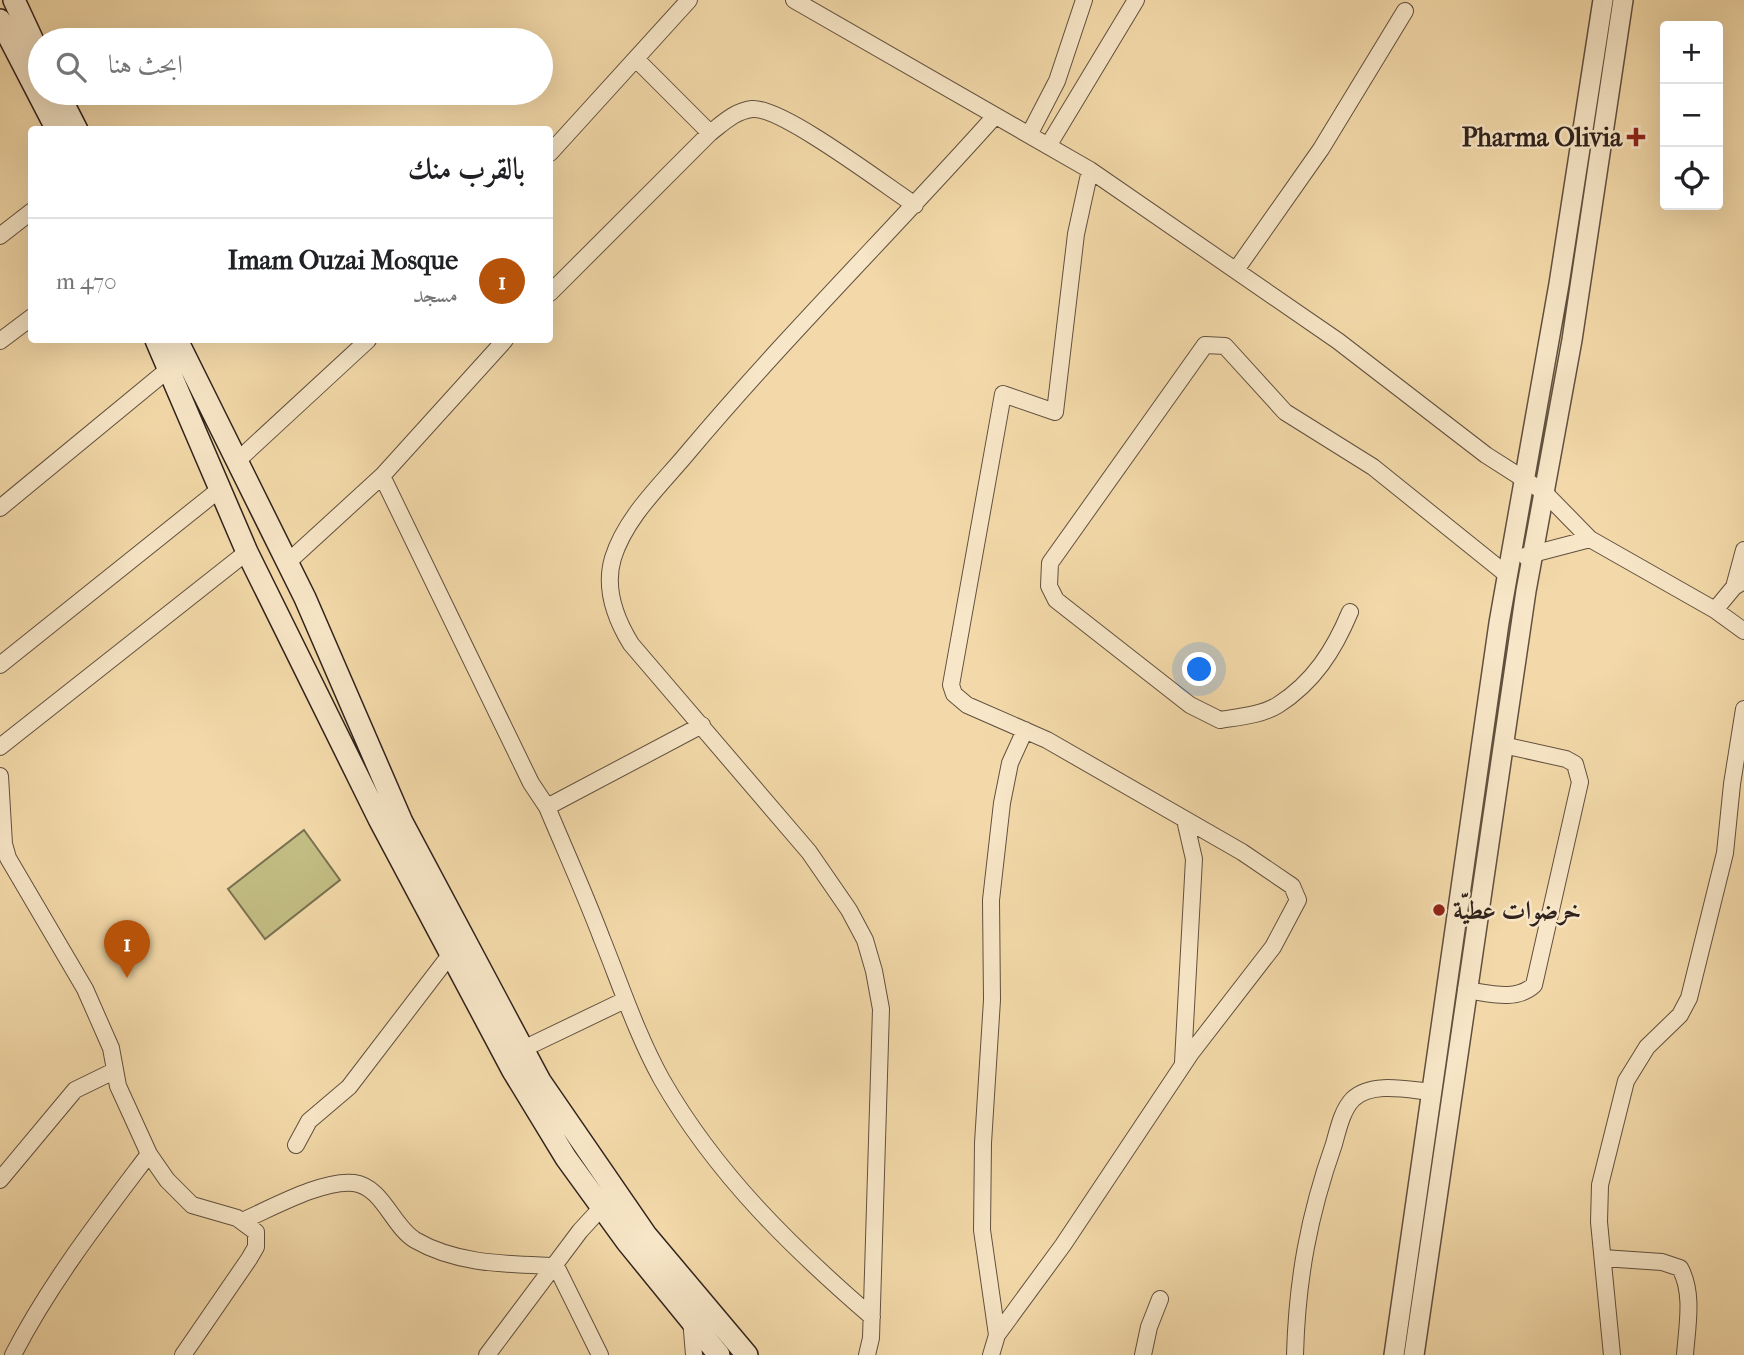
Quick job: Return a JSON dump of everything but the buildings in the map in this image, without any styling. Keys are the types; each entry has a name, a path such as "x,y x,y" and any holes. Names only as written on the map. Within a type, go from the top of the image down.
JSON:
{"main road":[{"path":"14,0 28,30"},
{"path":"0,20 28,74"},
{"path":"44,105 55,126"},
{"path":"64,105 75,126"},
{"path":"158,343 245,546 277,612 450,955 513,1071 566,1158 719,1355"},
{"path":"178,343 305,598 402,822 523,1049 584,1148 646,1235 747,1355"},
{"path":"245,546 270,530"},
{"path":"277,612 294,607 305,598"}],"street":[{"path":"553,150 638,60 689,0"},
{"path":"794,0 1090,170 1338,341 1522,480 1544,492 1590,540 1715,610 1744,631"},
{"path":"1029,135 1057,81 1084,0"},
{"path":"1048,146 1136,0"},
{"path":"1394,1355 1506,574 1557,297 1603,0"},
{"path":"1414,1355 1532,554 1572,340 1623,0"},
{"path":"1236,270 1321,149 1405,12"},
{"path":"638,60 710,133"},
{"path":"553,290 710,133 742,111 768,110 915,205"},
{"path":"867,1355 872,1317 881,1009 865,940 849,910 809,852 621,629 611,599 613,559 628,525 716,419 995,116"},
{"path":"991,1355 997,1335 1063,1245 1183,1065 1273,947 1298,900 1292,886 1286,881 1185,820 1025,730 967,705 954,694 950,676 1003,394 1055,412 1076,234 1090,170"},
{"path":"0,236 28,214"},
{"path":"0,341 28,320"},
{"path":"236,462 365,343"},
{"path":"288,562 382,476 502,343"},
{"path":"1350,612 1334,650 1316,672 1278,706 1220,720 1190,705 1056,600 1049,586 1050,564 1205,345 1225,346 1285,412 1373,467 1506,574"},
{"path":"0,509 170,368"},
{"path":"382,476 531,782 547,807 625,1000 661,1078 697,1135 740,1192 811,1265 872,1317"},
{"path":"0,665 220,489"},
{"path":"1510,552 1520,556 1590,540"},
{"path":"0,747 245,546"},
{"path":"1715,610 1739,584 1744,550"},
{"path":"1612,1355 1603,1258 1600,1185 1626,1081 1647,1047 1680,1015 1689,998 1725,853 1744,709"},
{"path":"547,807 702,725"},
{"path":"997,1335 982,1230 983,1143 992,1000 991,900 1002,803 1010,763 1025,730"},
{"path":"1466,990 1513,995 1525,993 1534,985 1580,782 1575,764 1566,759 1503,745"},
{"path":"0,776 4,844 8,858 85,989 111,1048 114,1071 149,1154 167,1180 192,1205 242,1221 256,1232 256,1247 183,1355"},
{"path":"1183,1065 1194,859 1185,820"},
{"path":"296,1145 309,1121 349,1087 450,955"},
{"path":"523,1049 625,1000"},
{"path":"0,1180 75,1090 86,1082 114,1071"},
{"path":"1295,1355 1304,1244 1320,1184 1344,1115 1353,1099 1366,1091 1379,1089 1432,1092"},
{"path":"13,1355 35,1312 64,1269 149,1154"},
{"path":"242,1221 310,1192 352,1182 375,1193 412,1238 430,1247 476,1262 556,1266"},
{"path":"487,1355 580,1231 602,1207"},
{"path":"1603,1258 1662,1262 1680,1268 1686,1278 1688,1307 1685,1355"},
{"path":"556,1266 600,1355"},
{"path":"1143,1355 1149,1327 1160,1299"},
{"path":"691,1320 694,1355"}],"shaded area":[{"path":"304,830 340,880 265,939 228,889"}],"place":[{"name":"Pharma Olivia","path":"1636,137"},
{"name":"خرضوات عطيّة","path":"1439,910"},
{"name":"Imam Ouzai Mosque","path":"127,978"}]}
